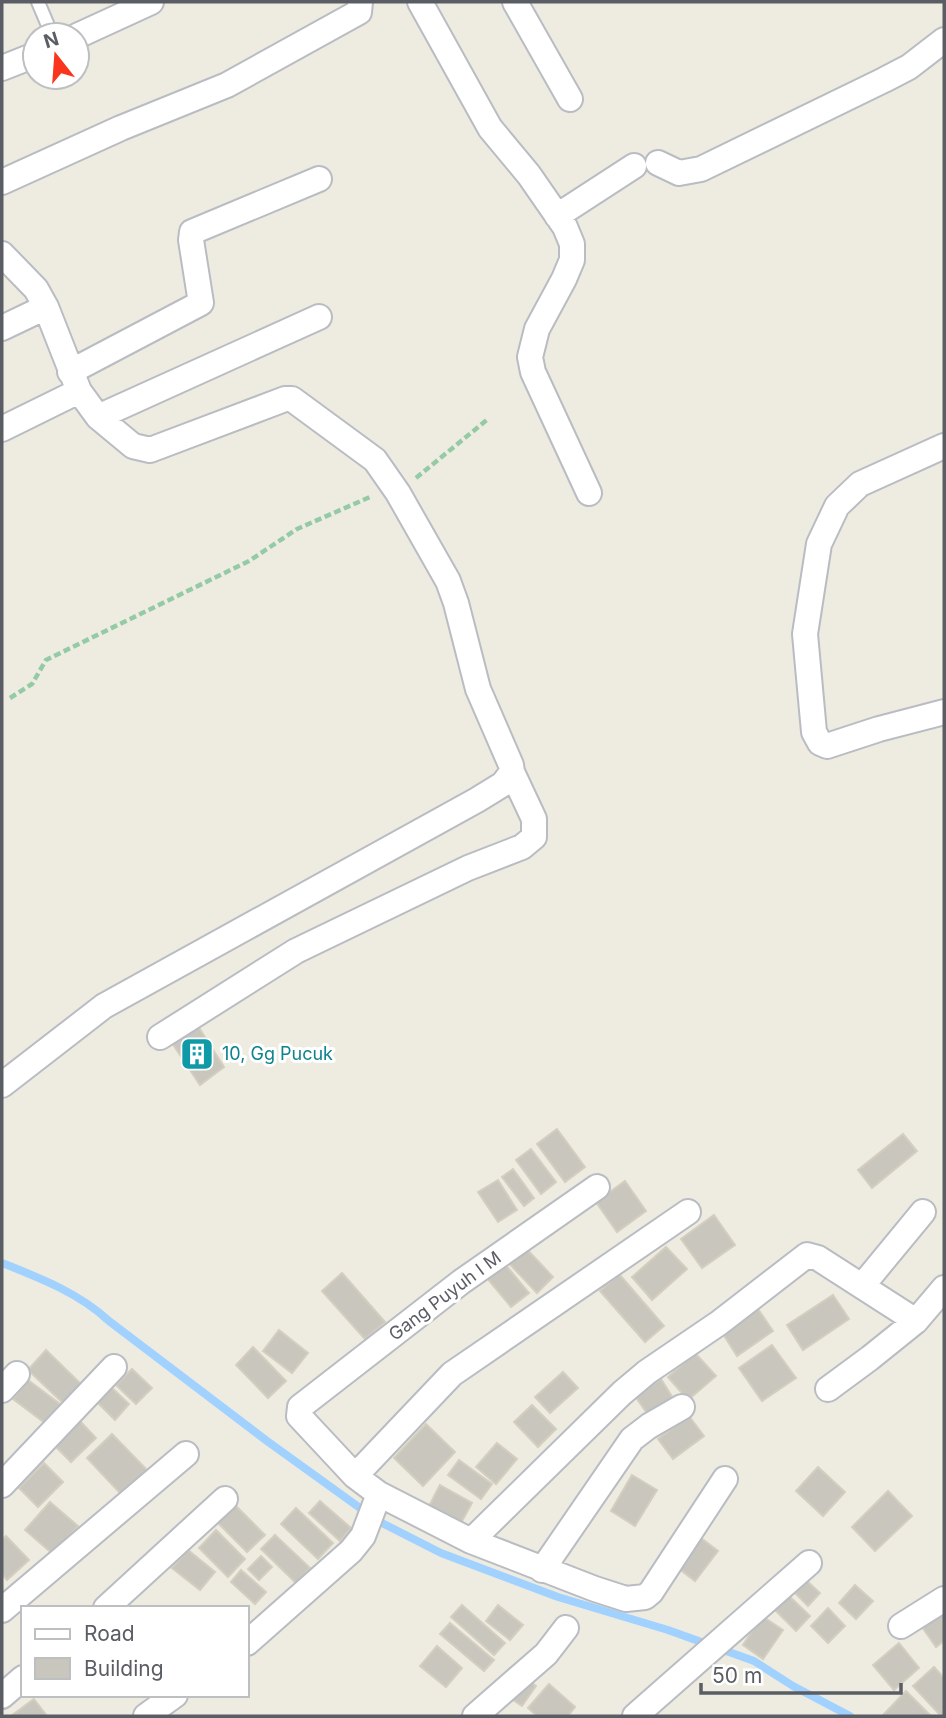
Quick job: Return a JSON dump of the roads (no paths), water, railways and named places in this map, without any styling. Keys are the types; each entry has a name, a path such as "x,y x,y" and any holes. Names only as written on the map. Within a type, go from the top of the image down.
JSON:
{"street":[{"path":"91,29 150,2"},
{"path":"2,182 121,128 227,85 359,12 360,2"},
{"path":"420,2 490,128 529,175 565,229 572,260 537,329 530,357 533,372 589,493"},
{"path":"515,2 570,99"},
{"path":"565,229 646,164 678,173 701,169 909,67 944,40"},
{"path":"2,68 21,61"},
{"path":"2,429 201,303 192,232 319,178"},
{"path":"2,254 36,289 46,307 75,382 98,417 133,446 150,450 285,399 292,399 374,460 395,490 448,581 478,689 534,819 534,837 522,847 468,868 296,951 160,1037"},
{"path":"2,328 46,307"},
{"path":"98,417 319,317"},
{"path":"944,446 860,484 837,506 819,544 805,634 814,732 820,743 827,746 944,712"},
{"path":"2,1085 104,1006 477,800 503,784 512,772"},
{"name":"Gang Puyuh I M","path":"355,1476 299,1416 300,1407 461,1282 597,1187"},
{"path":"688,1212 452,1374 355,1476 376,1501 542,1570 625,1599 645,1597 651,1592 725,1479"},
{"path":"862,1286 923,1212"},
{"path":"471,1541 622,1393 807,1255 813,1255 916,1321"},
{"path":"828,1389 916,1321 944,1288"},
{"path":"2,1485 114,1367"},
{"path":"542,1570 632,1439 682,1407"},
{"path":"2,1610 186,1454"},
{"path":"108,1606 225,1499"},
{"path":"248,1642 351,1551 363,1536 376,1501"},
{"path":"635,1716 809,1563"},
{"path":"901,1626 944,1600"},
{"path":"475,1716 546,1654 566,1628"},
{"path":"2,1696 21,1680"},
{"path":"146,1716 172,1697"}],"lane":[{"path":"38,2 46,21"}],"waterway":[{"path":"2,1263 85,1302 267,1441 378,1521 441,1553 558,1597 668,1630 754,1661 793,1686 850,1716"}],"place":[{"name":"10, Gg Pucuk","path":"197,1054"}]}
